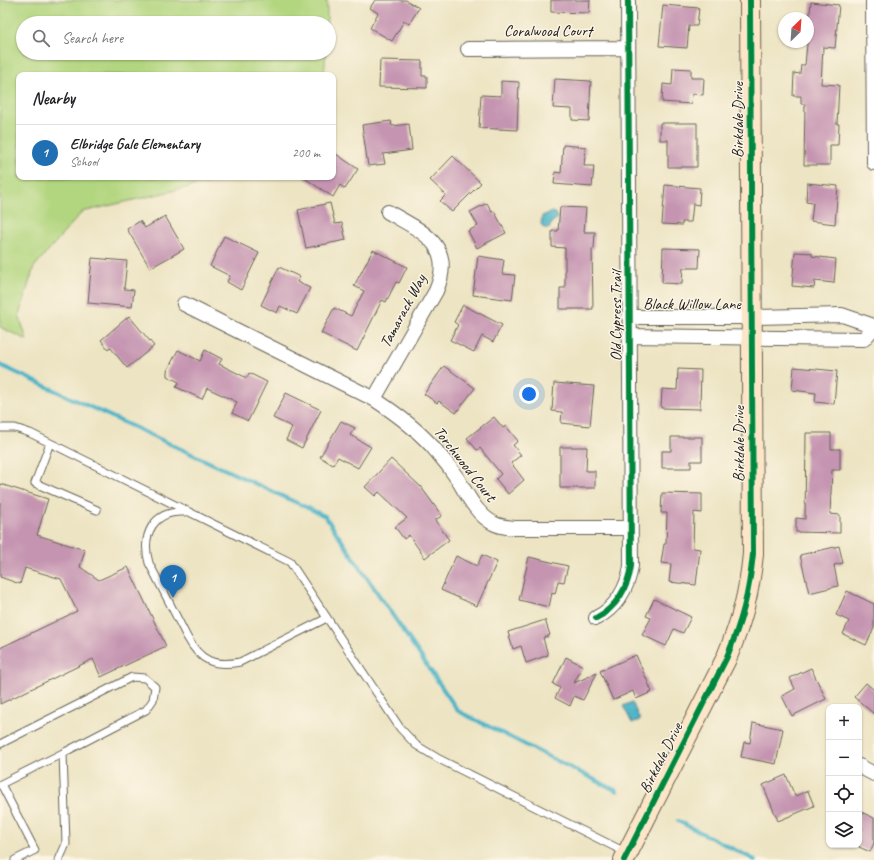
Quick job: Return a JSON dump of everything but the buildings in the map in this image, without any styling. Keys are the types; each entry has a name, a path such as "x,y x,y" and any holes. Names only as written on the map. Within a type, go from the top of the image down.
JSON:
{"street":[{"name":"Old Cypress Trail","path":"596,618 606,613 613,607 626,586 630,566 628,0"},
{"name":"Birkdale Drive","path":"626,856 726,658 739,628 745,608 751,575 753,554 750,0"},
{"path":"873,0 874,163"},
{"name":"Coralwood Court","path":"468,48 628,48"},
{"name":"Tamarack Way","path":"374,399 436,290 442,271 438,250 426,234 388,212"},
{"name":"Torchwood Court","path":"184,304 374,399 398,415 437,451 478,510 485,518 493,523 503,527 514,528 630,528"},
{"name":"Black Willow Lane","path":"629,317 842,315 874,326 864,339 629,336"},
{"path":"862,768 874,774"}],"lane":[{"path":"0,428 15,428 30,433 290,562 400,728 416,745 439,759 626,856"},
{"path":"50,443 35,483 97,510"},
{"path":"189,512 178,511 166,514 157,521 150,530 146,540 146,552 149,563 193,649 203,657 215,663 228,665 240,662 327,618"},
{"path":"0,744 132,677 145,678 155,687 153,700 146,710 1,784 35,850 15,860"},
{"path":"59,860 66,844 63,753"}],"green space":[{"path":"0,0 327,0 327,16 16,16 16,60 325,60 324,72 16,72 16,180 219,180 82,212 34,267 19,315 27,340 0,327"}],"water":[{"path":"552,212 556,213 557,219 552,222 549,229 544,228 541,224 542,216"},
{"path":"632,702 640,720 632,723 623,706"}],"waterway":[{"path":"0,365 325,516 458,711 617,791"},
{"path":"678,821 755,860"}],"cycle path":[{"path":"596,618 609,609 620,596 627,582 631,566 628,0"},
{"path":"624,860 726,659 744,607 751,568 753,554 750,0"}],"place":[{"name":"Elbridge Gale Elementary","path":"173,598"}]}
